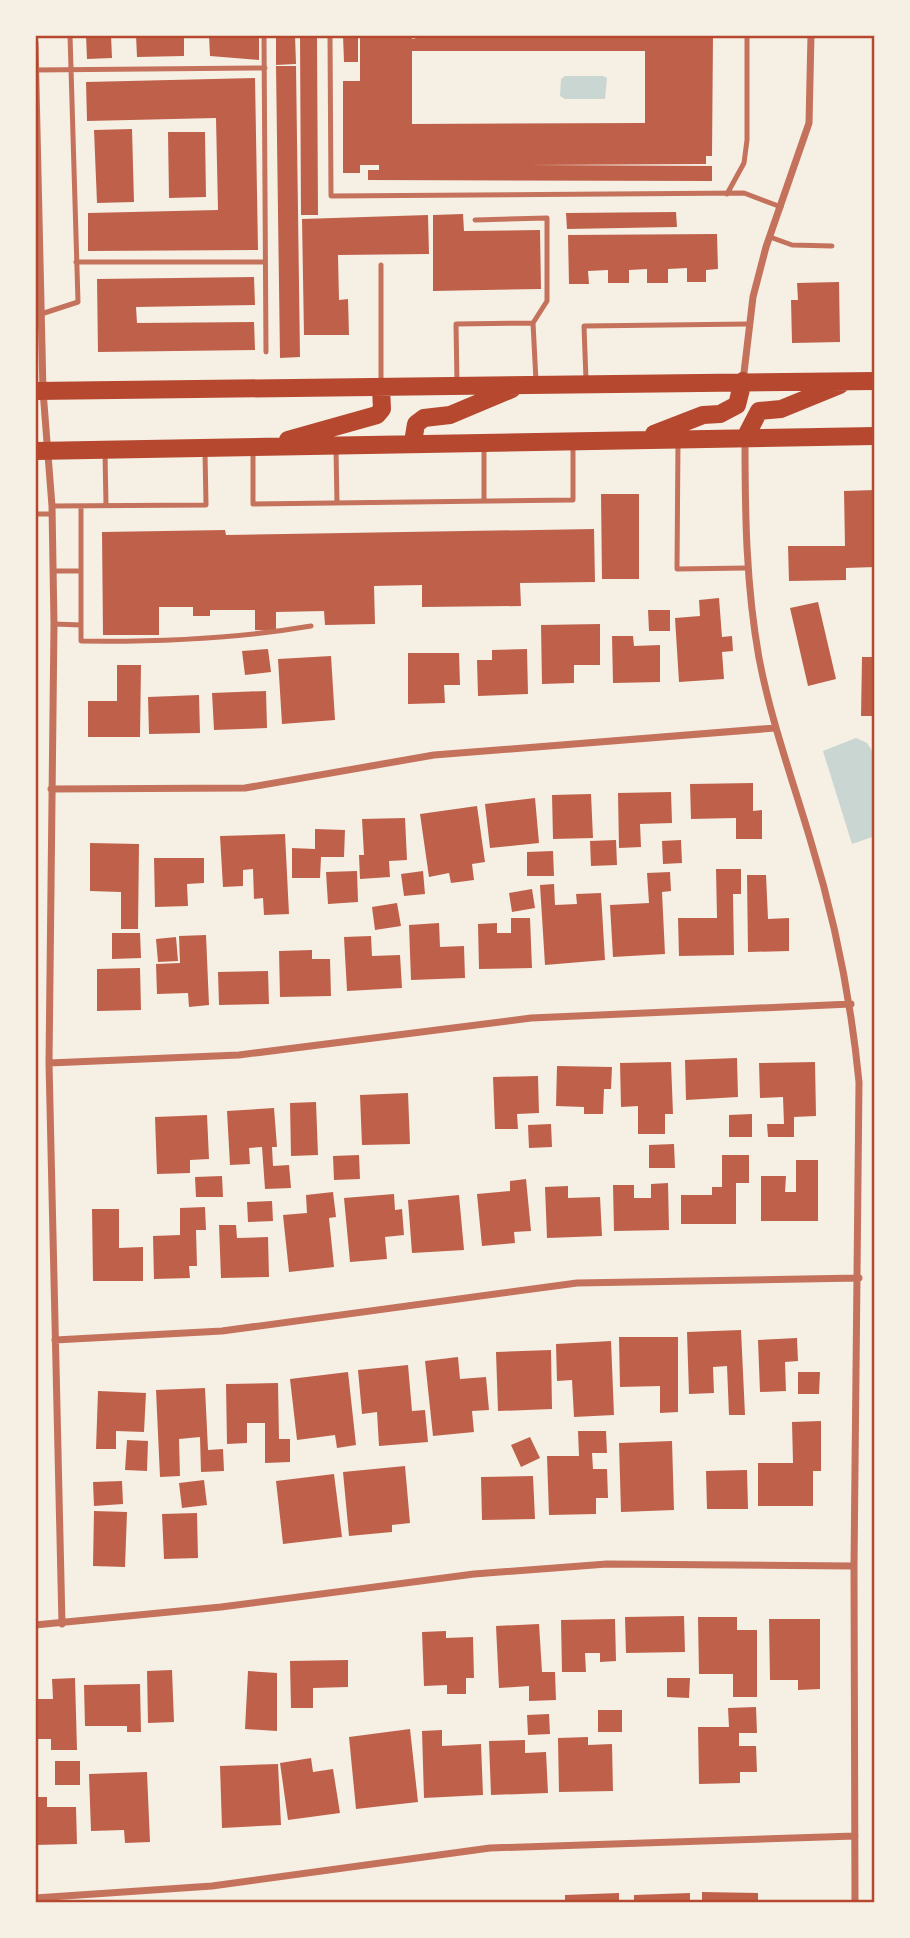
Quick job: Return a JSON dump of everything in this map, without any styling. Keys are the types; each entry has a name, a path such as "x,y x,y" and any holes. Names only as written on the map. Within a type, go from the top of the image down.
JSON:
{"main road":[{"path":"641,439 703,415 730,410 737,405 743,381"},
{"path":"745,438 759,411 781,409 850,381"},
{"path":"39,391 875,381"},
{"path":"413,442 416,424 424,418 450,415 529,385"},
{"path":"259,447 377,415 382,409 381,388"},
{"path":"41,450 875,436"}],"street":[{"path":"743,381 748,324 770,237 809,123 811,35"},
{"path":"35,43 39,391 41,450 52,510 54,624 49,1063 62,1624"},
{"path":"745,438 747,568 759,657 775,728 812,845 851,1004 859,1082 854,1566 855,1903"},
{"path":"51,789 245,788 434,755 775,728"},
{"path":"49,1063 239,1055 531,1018 851,1004"},
{"path":"55,1340 222,1331 577,1283 859,1278"},
{"path":"35,1625 487,1573 607,1564 854,1566"},
{"path":"35,1898 212,1886 490,1849 855,1836"}],"lane":[{"path":"38,316 78,302 70,35"},
{"path":"264,35 266,352"},
{"path":"330,35 331,196 744,193 781,207"},
{"path":"727,194 744,163 747,140 747,35"},
{"path":"35,70 265,68"},
{"path":"475,220 547,218 547,301 533,323 529,385"},
{"path":"770,237 792,245 832,246"},
{"path":"76,262 265,262"},
{"path":"381,265 381,388"},
{"path":"457,386 456,324 533,323"},
{"path":"586,383 584,326 748,324"},
{"path":"678,438 677,569 747,568"},
{"path":"259,447 253,504 573,500 573,440"},
{"path":"484,441 484,501"},
{"path":"336,445 337,503"},
{"path":"35,514 81,506 206,505 205,448"},
{"path":"105,451 106,505"},
{"path":"81,506 81,641 130,642 263,634 312,626"},
{"path":"53,571 81,571"},
{"path":"54,624 81,625"}],"shaded area":[{"path":"565,76 607,78 605,99 565,99 560,96 561,79"},
{"path":"856,738 867,743 875,755 875,836 852,844 823,751"}],"building":[{"path":"86,35 111,35 112,58 87,59"},
{"path":"136,35 184,35 184,56 137,57"},
{"path":"209,35 259,35 259,60 210,56"},
{"path":"276,35 295,35 296,64 276,65"},
{"path":"300,35 317,35 318,215 301,215"},
{"path":"343,35 358,35 358,62 344,62"},
{"path":"360,35 412,35 412,39 417,38 417,35 642,35 642,38 713,35 712,156 706,156 706,164 530,165 712,166 712,181 368,180 368,170 379,170 379,165 360,165 360,173 343,173 343,81 360,81","holes":["412,51 645,51 645,123 412,124"]},
{"path":"276,66 296,66 300,357 280,358"},
{"path":"255,78 258,250 88,251 88,213 218,210 216,118 87,121 86,82"},
{"path":"132,129 134,202 97,203 94,130"},
{"path":"168,132 205,132 206,197 169,198"},
{"path":"676,212 677,227 567,229 566,213"},
{"path":"463,214 464,231 540,230 541,289 433,291 433,215"},
{"path":"428,215 429,254 338,255 339,300 348,299 349,335 304,335 302,219"},
{"path":"717,234 718,269 706,270 706,282 687,282 687,268 668,269 668,283 647,283 647,269 629,270 629,283 608,283 608,270 588,271 589,284 569,284 568,235"},
{"path":"254,277 255,305 136,307 137,323 254,322 255,350 98,352 97,279"},
{"path":"839,282 840,342 792,343 791,300 798,300 797,283"},
{"path":"875,490 875,567 846,568 846,580 789,581 788,546 845,546 844,491"},
{"path":"601,494 639,494 639,579 602,579"},
{"path":"594,529 595,582 520,583 521,606 422,607 422,585 374,586 375,624 325,625 324,611 276,612 276,630 255,630 255,610 210,610 210,616 193,616 193,607 159,607 159,635 103,635 102,532 225,530 226,535"},
{"path":"719,598 722,637 732,636 733,651 722,652 724,679 679,682 675,618 700,616 699,600"},
{"path":"818,602 836,679 808,686 790,608"},
{"path":"648,610 670,610 670,631 649,631"},
{"path":"600,624 600,665 574,665 574,683 542,684 541,625"},
{"path":"612,636 633,636 634,646 660,645 660,682 613,683"},
{"path":"268,649 271,672 245,675 242,651"},
{"path":"527,649 528,694 478,696 477,660 492,660 492,650"},
{"path":"408,653 459,653 460,685 444,685 445,703 408,704"},
{"path":"331,656 335,720 282,724 278,659"},
{"path":"862,657 875,657 875,716 861,716"},
{"path":"117,665 141,665 140,737 88,737 88,701 117,701"},
{"path":"266,691 267,728 214,730 212,693"},
{"path":"199,695 200,733 149,734 148,697"},
{"path":"753,783 753,811 762,810 762,839 736,839 736,818 691,819 690,784"},
{"path":"671,792 672,823 640,824 641,847 619,848 618,793"},
{"path":"591,794 593,838 553,839 552,795"},
{"path":"535,798 539,843 490,848 485,804"},
{"path":"477,806 485,862 472,864 474,880 451,883 449,873 429,877 420,814"},
{"path":"405,818 407,860 389,861 390,877 360,879 359,855 364,855 362,819"},
{"path":"315,829 345,830 344,857 321,857 320,878 292,878 292,848 315,849"},
{"path":"285,834 289,914 264,915 263,898 254,899 253,869 243,870 243,886 223,887 220,836"},
{"path":"616,840 617,865 591,866 590,841"},
{"path":"681,840 682,863 663,864 662,841"},
{"path":"90,843 139,844 138,929 121,929 121,892 90,891"},
{"path":"553,851 554,876 527,876 527,852"},
{"path":"154,858 204,858 204,883 187,884 188,906 155,907"},
{"path":"716,869 741,869 741,894 733,894 734,955 679,956 678,918 717,918"},
{"path":"357,871 358,902 328,904 326,872"},
{"path":"423,871 425,894 404,896 401,874"},
{"path":"670,872 671,891 662,892 665,954 613,957 610,905 649,903 647,873"},
{"path":"747,875 766,875 768,919 789,918 789,951 748,952"},
{"path":"554,884 555,905 577,904 576,894 601,893 605,960 545,965 540,885"},
{"path":"532,889 535,908 512,912 509,893"},
{"path":"397,903 401,926 375,930 372,907"},
{"path":"511,918 530,918 532,968 479,969 478,924 497,923 497,933 511,933"},
{"path":"439,923 440,947 464,946 465,978 411,980 409,925"},
{"path":"112,933 140,933 141,958 112,959"},
{"path":"206,935 209,1005 189,1007 188,993 157,994 156,964 180,963 179,936"},
{"path":"371,936 372,956 400,955 402,988 347,991 344,937"},
{"path":"176,937 178,961 158,962 156,939"},
{"path":"312,950 312,959 330,959 331,996 280,997 279,951"},
{"path":"140,968 141,1010 97,1011 97,969"},
{"path":"268,971 269,1004 219,1005 218,972"},
{"path":"737,1058 738,1097 686,1100 685,1060"},
{"path":"671,1062 673,1114 665,1114 665,1134 638,1134 638,1106 621,1107 620,1063"},
{"path":"815,1062 816,1116 794,1117 794,1137 768,1137 767,1124 784,1124 783,1097 760,1098 759,1063"},
{"path":"557,1066 612,1067 611,1089 604,1089 603,1114 584,1114 584,1107 556,1106"},
{"path":"538,1076 539,1113 517,1114 518,1129 495,1129 493,1077"},
{"path":"408,1093 410,1144 362,1145 360,1095"},
{"path":"316,1102 318,1155 291,1156 290,1103"},
{"path":"274,1108 277,1147 272,1147 273,1166 289,1165 291,1188 265,1189 262,1147 249,1148 250,1164 230,1165 227,1111"},
{"path":"752,1114 752,1137 729,1137 729,1115"},
{"path":"207,1115 209,1159 190,1160 190,1173 157,1174 155,1117"},
{"path":"551,1124 552,1147 529,1148 528,1125"},
{"path":"674,1144 675,1168 649,1168 649,1145"},
{"path":"359,1155 360,1179 334,1180 333,1156"},
{"path":"722,1155 749,1155 749,1183 736,1183 736,1224 681,1224 681,1195 712,1195 712,1187 722,1187"},
{"path":"796,1160 818,1160 818,1221 761,1221 761,1176 786,1176 785,1192 796,1192"},
{"path":"222,1176 223,1197 196,1197 195,1177"},
{"path":"526,1179 531,1231 514,1232 515,1243 482,1246 477,1194 510,1191 510,1181"},
{"path":"668,1183 669,1230 614,1231 613,1185 634,1185 634,1198 651,1198 651,1184"},
{"path":"568,1186 568,1198 600,1197 602,1236 547,1238 545,1187"},
{"path":"333,1192 336,1217 329,1218 334,1267 289,1272 283,1215 307,1213 306,1195"},
{"path":"394,1194 395,1210 402,1209 404,1235 385,1237 387,1259 350,1262 344,1198"},
{"path":"459,1195 464,1250 412,1253 408,1200"},
{"path":"272,1201 273,1221 248,1222 247,1202"},
{"path":"205,1207 206,1230 196,1230 197,1266 189,1266 190,1278 154,1279 153,1236 180,1235 180,1208"},
{"path":"92,1209 119,1209 119,1248 143,1247 143,1281 93,1281"},
{"path":"219,1225 236,1225 237,1238 268,1237 269,1277 221,1278"},
{"path":"741,1330 745,1415 729,1415 727,1366 713,1367 714,1393 689,1394 687,1332"},
{"path":"619,1337 678,1337 678,1412 660,1413 660,1386 620,1387"},
{"path":"797,1338 798,1361 785,1362 786,1391 760,1392 758,1340"},
{"path":"611,1341 614,1415 574,1417 572,1380 557,1381 556,1344"},
{"path":"551,1350 552,1409 498,1411 496,1352"},
{"path":"458,1357 460,1379 486,1377 489,1410 472,1411 474,1432 433,1436 425,1361"},
{"path":"408,1365 412,1411 425,1410 428,1442 379,1446 377,1412 362,1414 358,1370"},
{"path":"348,1372 356,1445 337,1448 335,1435 297,1440 290,1379"},
{"path":"798,1372 820,1372 819,1394 798,1394"},
{"path":"278,1383 279,1439 290,1439 290,1462 265,1463 265,1423 247,1423 247,1443 227,1444 226,1384"},
{"path":"205,1388 208,1450 223,1449 224,1471 201,1472 200,1437 179,1439 180,1476 160,1477 156,1390"},
{"path":"98,1391 146,1393 144,1432 116,1431 116,1449 96,1449"},
{"path":"821,1421 821,1471 813,1471 813,1506 758,1506 758,1463 793,1463 792,1422"},
{"path":"578,1431 606,1431 607,1453 592,1453 593,1469 607,1469 608,1498 596,1498 596,1514 549,1515 547,1456 579,1456"},
{"path":"530,1437 540,1458 521,1467 511,1445"},
{"path":"127,1440 148,1441 147,1471 125,1470"},
{"path":"672,1441 674,1510 621,1512 619,1443"},
{"path":"405,1466 410,1523 392,1525 392,1532 349,1536 343,1472"},
{"path":"747,1470 748,1509 707,1509 706,1471"},
{"path":"334,1474 342,1537 283,1544 276,1481"},
{"path":"533,1476 535,1519 482,1520 481,1477"},
{"path":"204,1480 207,1505 182,1508 179,1483"},
{"path":"122,1481 123,1504 94,1506 93,1482"},
{"path":"94,1511 127,1512 125,1567 93,1566"},
{"path":"197,1513 198,1558 164,1559 162,1514"},
{"path":"684,1616 685,1652 626,1653 625,1617"},
{"path":"698,1617 737,1617 737,1630 757,1630 757,1697 733,1697 733,1674 699,1674"},
{"path":"615,1619 616,1661 600,1662 600,1653 585,1653 586,1672 562,1672 561,1620"},
{"path":"769,1619 820,1619 820,1689 798,1690 798,1680 770,1680"},
{"path":"539,1624 542,1672 555,1672 556,1700 529,1701 529,1686 499,1688 496,1626"},
{"path":"446,1631 446,1638 473,1637 474,1678 466,1678 466,1694 447,1694 447,1685 424,1686 422,1632"},
{"path":"348,1660 348,1687 313,1688 313,1708 291,1708 290,1661"},
{"path":"172,1670 174,1722 148,1723 147,1671"},
{"path":"248,1671 277,1673 277,1731 245,1729"},
{"path":"75,1678 77,1750 51,1750 51,1739 35,1739 35,1699 53,1699 52,1679"},
{"path":"667,1678 690,1678 689,1698 667,1697"},
{"path":"140,1684 141,1732 127,1732 127,1726 85,1726 84,1685"},
{"path":"756,1707 757,1733 739,1733 739,1746 756,1746 757,1772 740,1772 740,1783 699,1784 698,1727 729,1727 728,1708"},
{"path":"598,1710 622,1710 622,1732 598,1732"},
{"path":"549,1714 550,1734 528,1735 527,1715"},
{"path":"410,1729 418,1802 356,1809 349,1737"},
{"path":"442,1730 442,1746 481,1744 483,1795 424,1798 422,1731"},
{"path":"588,1737 588,1745 612,1744 613,1791 559,1792 558,1738"},
{"path":"525,1740 525,1753 546,1752 548,1793 491,1795 489,1741"},
{"path":"311,1758 313,1772 333,1769 340,1813 288,1820 280,1763"},
{"path":"55,1761 80,1761 80,1785 55,1785"},
{"path":"278,1764 281,1825 222,1828 220,1766"},
{"path":"147,1772 150,1842 125,1843 124,1830 91,1831 89,1774"},
{"path":"35,1797 47,1797 47,1807 76,1807 77,1844 35,1845"},
{"path":"702,1892 758,1893 758,1903 702,1903"},
{"path":"619,1893 619,1903 565,1903 565,1895"},
{"path":"690,1893 690,1903 634,1903 634,1895"}]}
